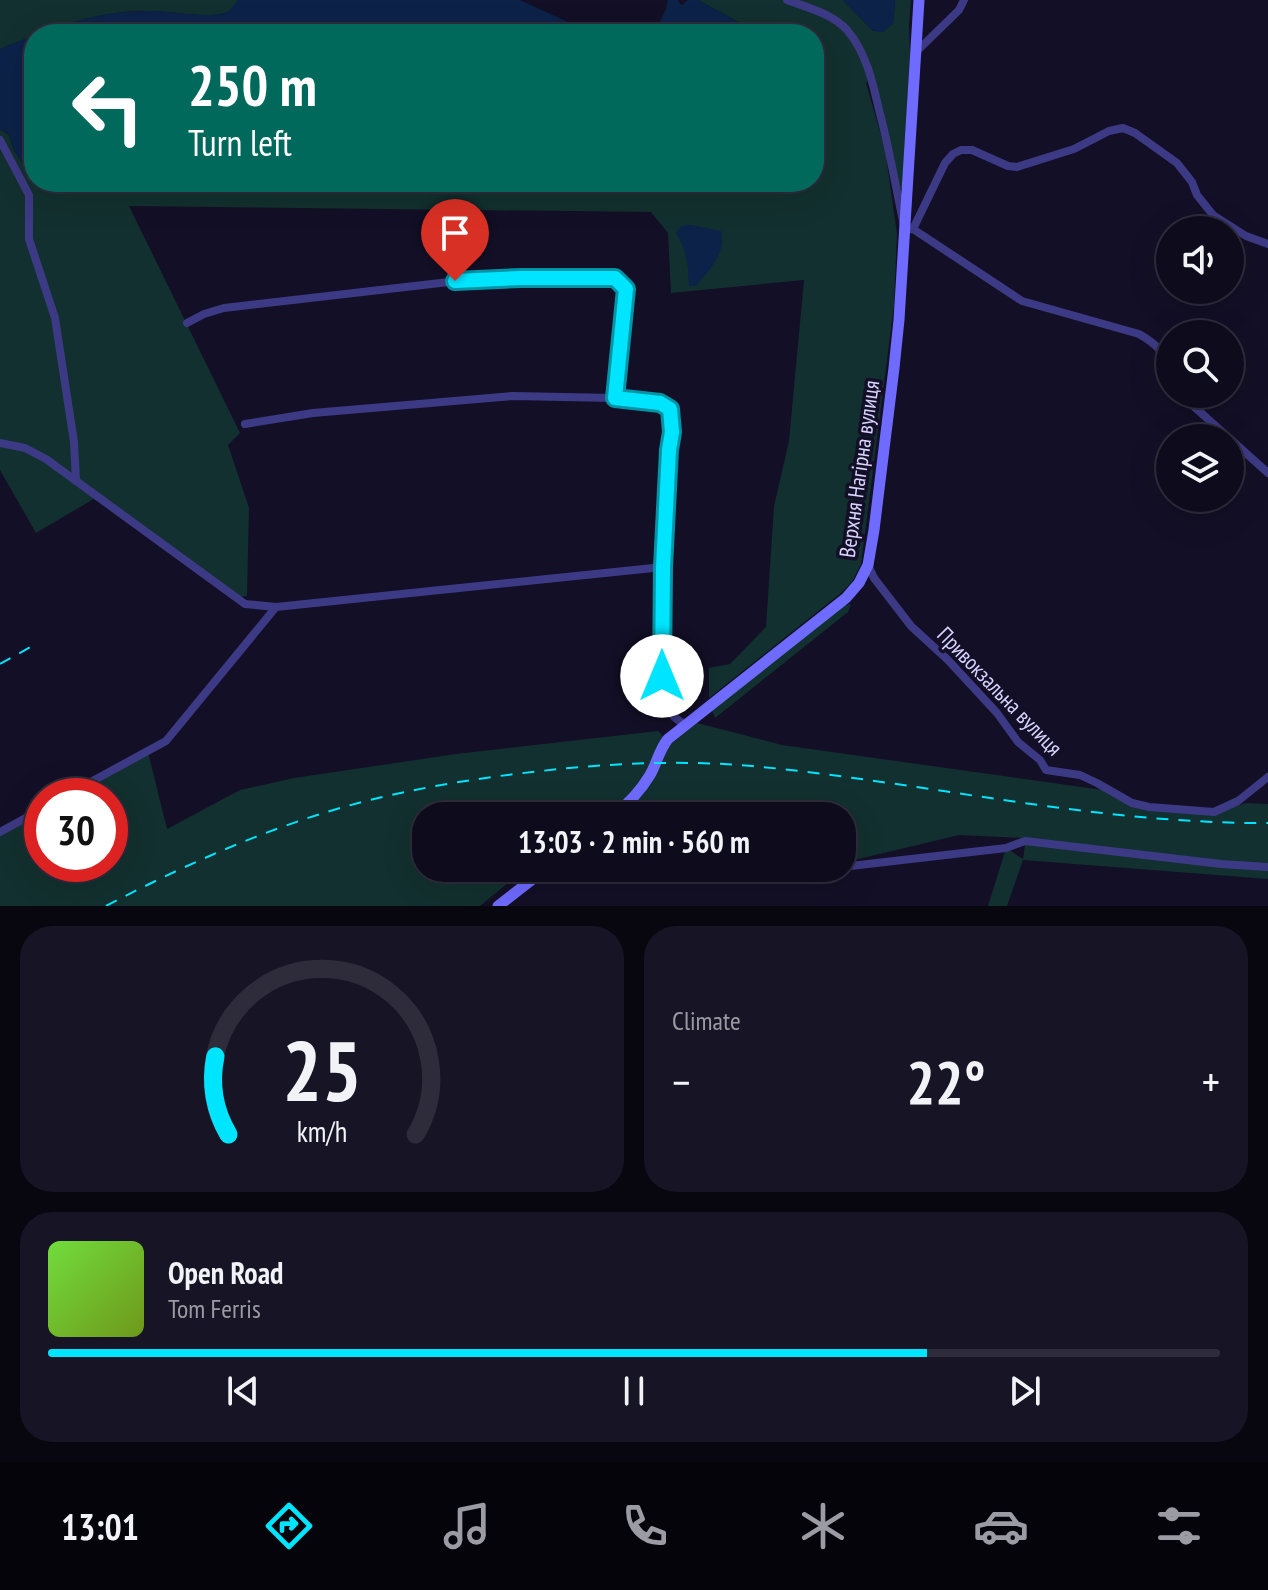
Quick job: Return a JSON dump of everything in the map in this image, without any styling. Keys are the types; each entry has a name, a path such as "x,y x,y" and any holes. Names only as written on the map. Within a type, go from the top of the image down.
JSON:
{"main road":[{"name":"Верхня Нагірна вулиця","path":"627,802 644,784 668,739 846,598 859,583 868,565 909,230 919,0"},
{"path":"498,906 529,882"}],"street":[{"path":"787,0 832,18 847,30 861,54 871,76 909,230 1022,301 1139,334 1156,344"},
{"path":"916,53 959,10 964,0"},
{"path":"909,230 945,163 961,150 972,150 1017,167 1074,149 1109,131 1123,128 1177,163 1213,215 1246,236 1268,244"},
{"path":"0,140 24,185"},
{"path":"27,192 30,198 29,239 55,318 74,442 76,481"},
{"path":"187,323 224,308 440,283 508,278 615,278 626,289 615,398"},
{"path":"245,424 296,415 512,396 615,398 660,403 670,409 672,432 663,567 662,703 685,725"},
{"path":"1196,408 1268,473"},
{"path":"0,443 33,451 46,459 245,604 276,607 663,567"},
{"name":"Привокзальна вулиця","path":"868,565 874,578 911,626 948,660 1046,770 1080,775 1132,803 1214,812 1238,801 1268,777"},
{"path":"98,778 166,741 276,607"},
{"path":"0,832 24,819"},
{"path":"856,865 1006,848 1025,841 1268,867"}],"green space":[{"path":"0,0 238,0 229,11 218,15 150,11 111,14 69,24 24,24 24,40 0,49"},
{"path":"698,0 843,0 873,31 893,24 895,0 911,0 902,188 899,189 870,77 866,83 885,149 897,234 894,305 861,564 852,582 841,593 709,698 709,668 730,664 766,627 774,506 789,441 804,280 671,293 668,233 651,212 129,206 240,433 228,445 249,508 247,596 235,597 97,497 36,533 0,470 0,129 9,135 24,164 24,192 824,192 824,24 742,24"},
{"path":"851,604 848,612 715,718 710,706 836,607"},
{"path":"697,723 782,745 1110,791 1136,808 1216,813 1246,803 1268,804 1268,879 1023,860 1007,906 988,906 1006,848 1023,859 1026,838 959,835 856,860 856,802 412,802 412,882 509,882 480,906 0,906 0,832 24,819 24,882 128,882 128,778 99,778 148,752 167,829 240,790 294,778 456,754 658,731 671,744"}],"water":[{"path":"238,0 520,0 573,24 66,24 124,12 197,15 229,11"},
{"path":"668,0 678,0 682,5 688,0 698,0 742,24 659,24"},
{"path":"843,0 895,0 893,24 883,32 876,32"},
{"path":"24,39 24,164 9,134 0,129 0,49"},
{"path":"681,226 721,231 722,239 716,261 696,286 689,286 685,252 676,233"}],"railway":[{"path":"0,664 34,645"},
{"path":"106,906 225,849 328,811 449,784 594,766 646,763 752,766 1074,810 1138,817 1268,823"}],"route":[{"path":"455,281 615,278 626,289 615,398 660,403 670,409 672,432 663,567 662,676"}]}
